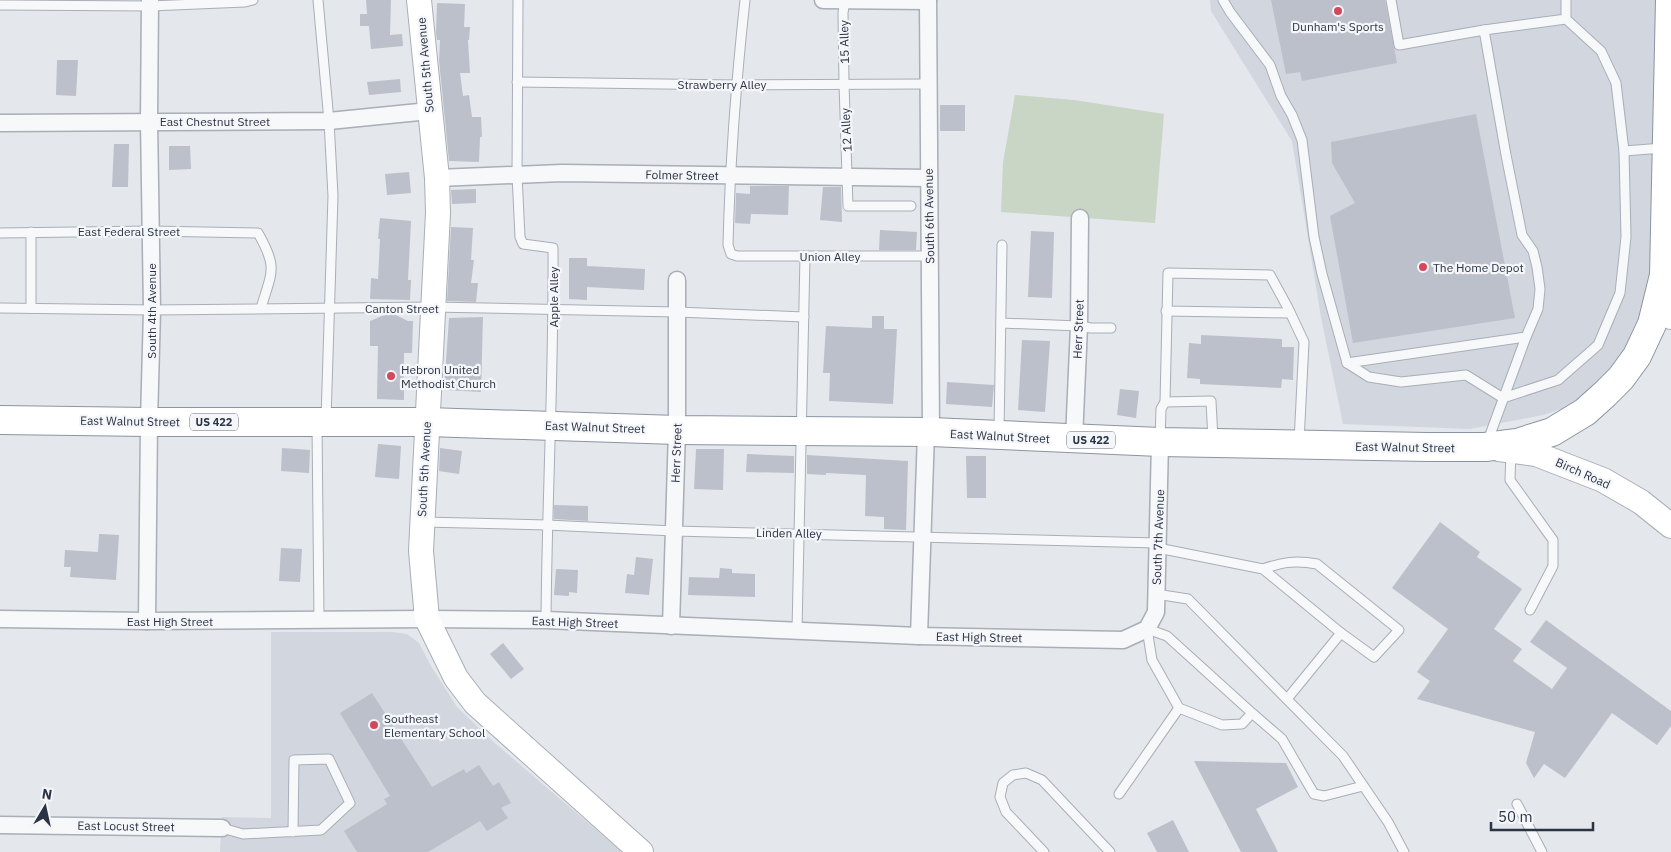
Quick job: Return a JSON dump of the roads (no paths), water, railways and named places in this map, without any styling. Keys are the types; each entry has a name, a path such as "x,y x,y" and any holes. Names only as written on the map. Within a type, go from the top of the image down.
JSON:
{"highway":[{"name":"East Walnut Street","path":"0,420 427,422 677,430 928,432 1214,444 1498,449 1552,432 1585,412 1621,378 1637,356 1652,324 1664,275 1670,0"}],"main road":[{"name":"South 5th Avenue","path":"419,0 437,178 438,213 421,522 421,551 427,619 456,678 474,703 641,852"},
{"path":"1664,275 1671,317"},
{"name":"Birch Road","path":"1498,449 1536,454 1603,480 1641,502 1671,526"}],"street":[{"path":"823,0 928,1"},
{"name":"South 6th Avenue","path":"919,636 928,432 928,1"},
{"name":"South 4th Avenue","path":"147,621 152,310 149,121 150,3"},
{"name":"East Chestnut Street","path":"0,123 328,121 429,111"},
{"name":"Folmer Street","path":"437,178 562,173 928,178"},
{"name":"Herr Street","path":"1074,439 1080,218"},
{"name":"Herr Street","path":"671,626 677,430 677,280"},
{"name":"South 7th Avenue","path":"1147,629 1156,612 1160,442"},
{"name":"East High Street","path":"0,619 147,621 546,620 919,636 1123,640 1147,629"},
{"name":"East Locust Street","path":"0,825 222,828"}],"lane":[{"path":"0,5 245,2 253,0"},
{"path":"318,0 333,196 330,308 322,422 319,620"},
{"name":"Apple Alley","path":"518,0 517,175 520,237 523,244 554,248 546,620"},
{"path":"730,175 736,85 745,0"},
{"name":"15 Alley","path":"844,84 843,13 845,0"},
{"path":"1223,0 1270,65 1281,96 1292,115 1302,140 1314,237 1322,274 1347,363 1370,377 1401,382 1466,375 1503,398 1558,380 1598,345 1620,292 1626,237 1624,151 1616,83 1601,51 1566,19 1566,0"},
{"path":"1391,0 1399,45 1484,30 1566,19"},
{"path":"1484,30 1522,235 1532,251 1538,267 1540,289 1538,309 1503,398 1498,449 1510,480 1553,540 1553,566 1530,610"},
{"name":"Strawberry Alley","path":"517,82 736,85 928,84"},
{"name":"12 Alley","path":"844,84 848,206 911,206"},
{"path":"1624,151 1668,148"},
{"name":"Union Alley","path":"730,175 728,245 731,254 737,256 929,256"},
{"name":"East Federal Street","path":"0,233 151,231 258,233 269,253 273,268 261,308"},
{"path":"31,232 31,308"},
{"path":"999,436 1002,245"},
{"path":"797,631 805,256"},
{"path":"1160,442 1161,409 1165,402 1168,273 1270,275 1304,342 1299,445"},
{"name":"Canton Street","path":"0,308 152,310 432,307 677,312 804,317"},
{"path":"1166,311 1290,313"},
{"path":"1001,323 1111,328"},
{"path":"1347,363 1526,337"},
{"path":"1165,402 1211,401 1214,444"},
{"name":"Linden Alley","path":"421,522 1158,545 1263,569"},
{"path":"1300,561 1317,564 1399,630 1374,657 1341,633 1263,569 1279,563 1300,561"},
{"path":"1156,594 1188,599 1343,756 1388,822 1404,852"},
{"path":"1252,713 1242,724 1222,725 1179,708 1152,660 1147,629 1167,636 1282,739 1314,794 1324,796 1363,786"},
{"path":"1287,700 1341,633"},
{"path":"1119,794 1179,708"},
{"path":"222,828 243,834 294,832 321,830 350,803 329,759 294,760 294,832"},
{"path":"1044,852 1006,812 1000,797 1003,783 1013,775 1026,773 1042,780 1110,852"},
{"path":"1517,804 1542,852"}],"place":[{"name":"Dunham's Sports","path":"1338,11"},
{"name":"The Home Depot","path":"1423,267"},
{"name":"Hebron United Methodist Church","path":"391,376"},
{"name":"Southeast Elementary School","path":"374,725"}]}
